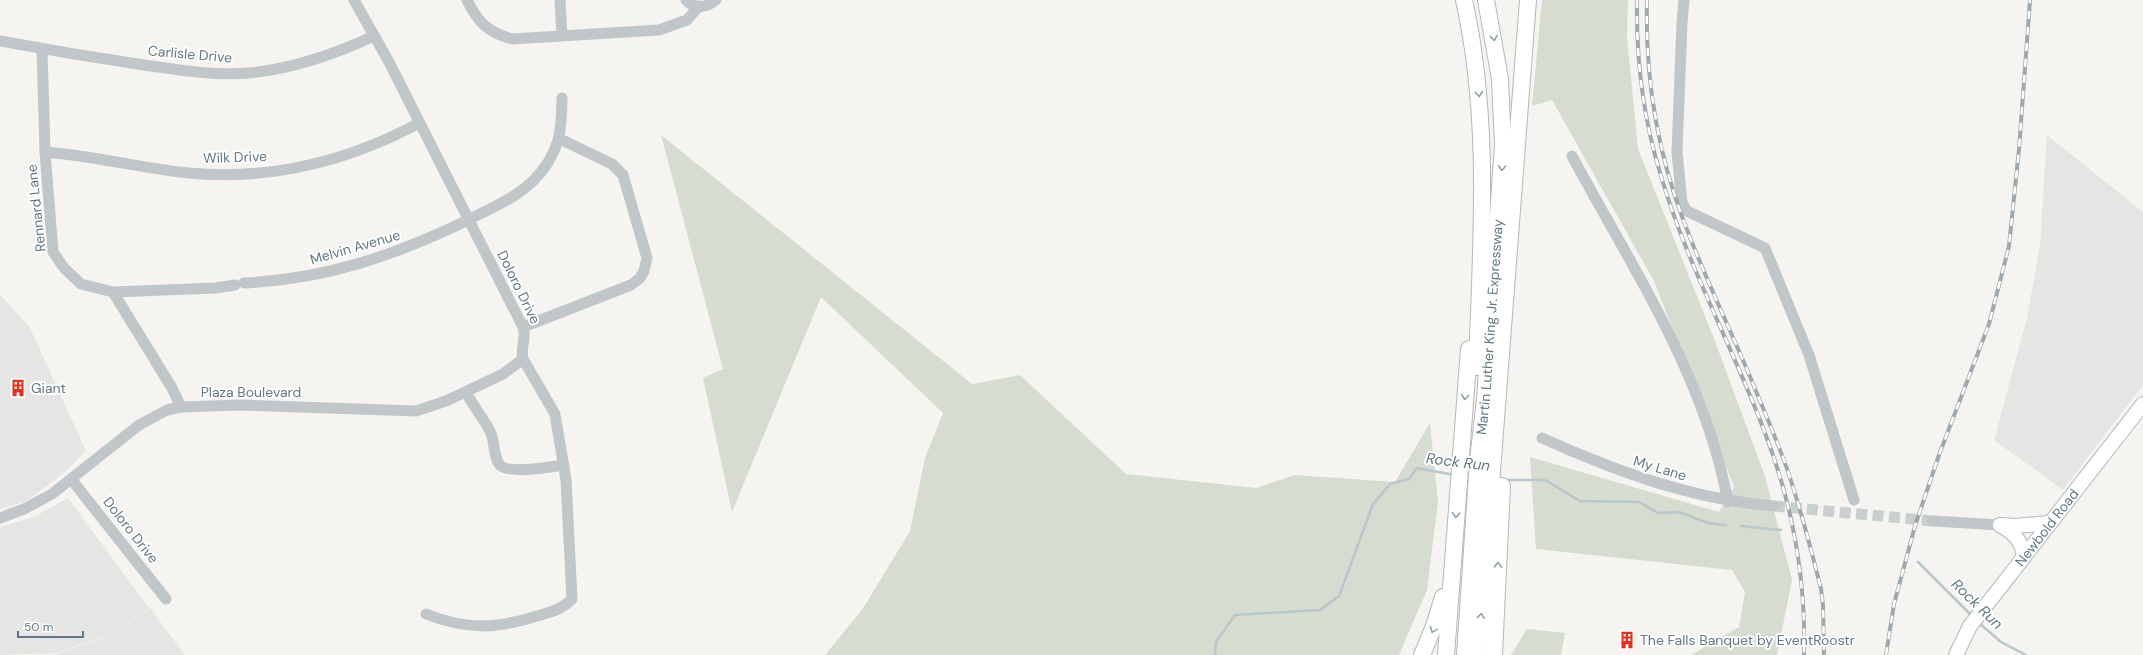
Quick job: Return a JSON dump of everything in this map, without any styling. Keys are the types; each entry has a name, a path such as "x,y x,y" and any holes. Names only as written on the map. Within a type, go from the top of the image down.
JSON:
{"highway":[{"path":"1464,0 1479,90 1482,155 1476,401 1483,498 1496,632 1495,655"},
{"name":"Martin Luther King Jr. Expressway","path":"1481,461 1503,145 1500,79 1486,0"},
{"path":"1518,0 1522,72"},
{"name":"Martin Luther King Jr. Expressway","path":"1481,461 1507,299 1528,0"},
{"path":"1446,655 1457,492 1481,461 1537,0"},
{"path":"1478,655 1483,498 1470,470 1481,461"},
{"path":"1465,655 1483,498"},
{"path":"1422,655 1439,613 1454,538"}],"main road":[{"name":"Newbold Road","path":"1956,655 1970,626 2143,404"},
{"path":"2000,525 2015,526 2050,523"},
{"path":"2000,525 2018,537 2024,558"}],"street":[{"name":"Doloro Drive","path":"354,0 419,123 523,327 525,336 522,353 523,359"},
{"path":"467,0 475,16 497,35 512,39 659,30 686,20 699,6"},
{"path":"560,0 562,36"},
{"path":"686,0 694,6 708,5 716,0"},
{"path":"1684,0 1677,152 1682,203 1687,211 1766,248 1809,355 1854,500"},
{"name":"Carlisle Drive","path":"0,41 42,49 197,72 223,74 249,73 292,66 374,36"},
{"name":"Rennard Lane","path":"42,49 45,152 53,252 64,268 81,284 98,290 113,292"},
{"path":"523,327 630,285 640,278 647,263 647,258 623,175 612,164 560,139 562,98"},
{"name":"Wilk Drive","path":"45,152 103,158 191,173 252,173 276,171 334,159 378,144 419,123"},
{"name":"Melvin Avenue","path":"113,292 216,288 239,284 286,280 362,264 434,237 512,198 526,188 546,166 560,139"},
{"path":"1572,156 1648,290 1680,355 1711,439 1728,502"},
{"path":"113,292 172,388 181,407"},
{"path":"426,614 449,622 498,626 562,609 572,598 564,466 555,414 523,359"},
{"name":"Plaza Boulevard","path":"0,518 38,503 139,425 152,417 181,407 240,406 416,411 466,392 503,374 523,359"},
{"path":"466,392 474,408 490,431 498,463 504,468 512,470 564,466"},
{"name":"My Lane","path":"1542,438 1595,462 1643,480 1728,502 1774,506"},
{"name":"Doloro Drive","path":"71,479 166,599"},
{"path":"1934,521 2000,525"}],"shaded area":[{"path":"1542,0 1628,0 1627,37 1638,149 1713,336 1765,476 1792,580 1777,655 1691,655 1739,627 1745,592 1732,570 1536,549 1530,457 1719,512 1734,487 1654,281 1552,100 1532,106"},
{"path":"661,135 972,384 1020,375 1126,474 1256,488 1295,475 1395,482 1430,423 1438,502 1427,590 1399,655 825,655 862,610 910,531 925,458 943,413 821,297 732,512 703,378 723,369"},
{"path":"2047,135 2143,212 2143,385 2063,490 1994,440 2027,318 2040,245"},
{"path":"0,294 30,328 86,451 66,471 27,501 0,509"},
{"path":"68,498 149,608 110,635 55,653 0,655 0,527 34,517"},
{"path":"150,608 185,655 39,655 55,654 111,635"},
{"path":"1527,629 1565,633 1561,655 1511,655"}],"waterway":[{"name":"Rock Run","path":"1215,655 1216,642 1235,615 1320,610 1339,596 1373,504 1390,484 1409,479 1417,468 1455,475"},
{"name":"Rock Run","path":"1504,480 1545,480 1580,501 1639,502 1658,513 1679,512 1708,523 1725,525"},
{"name":"Rock Run","path":"1741,526 1781,530"},
{"name":"Rock Run","path":"1918,562 1973,617"},
{"name":"Rock Run","path":"1979,623 2001,642 2026,655"}],"tunnel":[{"path":"1774,506 1933,521"}],"railway":[{"path":"1637,0 1639,67 1645,111 1661,176 1684,242 1765,433 1775,460 1790,514 1800,570 1803,599 1804,655"},
{"path":"1647,0 1648,56 1654,111 1666,166 1683,219 1773,431 1792,484 1821,589 1823,605 1824,655"},
{"path":"1886,655 1894,604 1915,526 1939,455 1989,324 2009,246 2019,149 2030,0"}],"place":[{"name":"Giant","path":"18,388"},
{"name":"The Falls Banquet by EventRoostr","path":"1627,640"}]}
